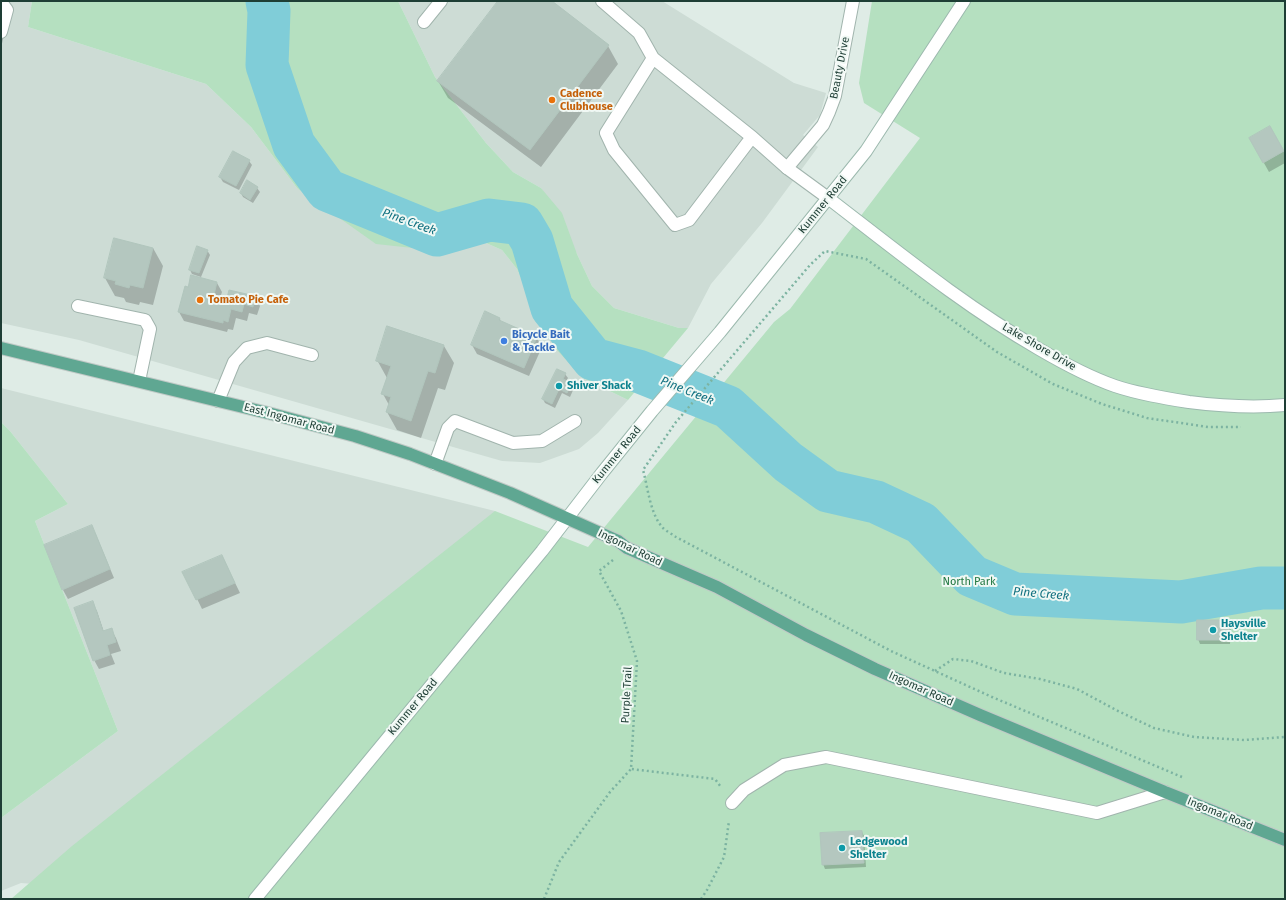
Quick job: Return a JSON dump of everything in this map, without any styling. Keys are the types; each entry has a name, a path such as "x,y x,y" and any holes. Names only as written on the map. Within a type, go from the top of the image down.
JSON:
{"main road":[{"name":"East Ingomar Road","path":"1,348 139,381 354,436 510,492 567,518"},
{"name":"Ingomar Road","path":"567,518 618,541 627,548 717,587 806,635 874,669 1165,792 1285,840"}],"street":[{"path":"424,22 441,1"},
{"path":"602,1 639,33 653,58 606,133 614,150 675,225 689,220 752,137"},
{"name":"Beauty Drive","path":"787,168 823,125 829,112 835,96 853,1"},
{"name":"Kummer Road","path":"255,899 542,551 652,412 720,332 866,151 964,1"},
{"path":"1,2 7,10 1,32"},
{"name":"Lake Shore Drive","path":"653,58 752,137 787,168 952,293 1017,337 1067,365 1114,386 1154,397 1215,405 1261,407 1285,405"},
{"path":"78,306 145,320 150,329 139,381"},
{"path":"218,401 234,362 247,348 267,343 312,355"},
{"path":"435,464 448,428 455,421 513,443 542,441 575,421"},
{"path":"732,803 744,790 784,765 826,758 1097,813 1165,792"}],"path":[{"path":"1186,779 992,698 890,651 821,616 676,537 662,527 651,507 643,470 676,422 810,265 825,251 866,259 997,352 1053,384 1102,404 1147,418 1208,427 1244,426"},
{"name":"Purple Trail","path":"627,548 599,571 621,611 637,662 631,769"},
{"path":"934,671 953,659 971,661 1004,673 1040,679 1077,689 1154,728 1194,737 1244,740 1285,737"},
{"path":"544,899 559,862 610,792 631,769 715,779 732,803 724,857 701,899"}],"shaded area":[{"path":"1,1 32,1 28,27 206,84 251,127 297,188 464,245 486,243 502,250 517,269 537,314 583,378 628,400 598,433 579,449 540,463 502,461 79,340 1,323"},
{"path":"398,1 662,1 794,83 826,93 820,115 803,135 818,147 762,223 711,284 688,328 679,328 614,308 592,286 577,254 541,188 513,172 486,143 435,77"},
{"path":"1,388 495,511 502,529 109,890 21,883 1,891 1,818 118,731 35,521 68,504 10,431 1,422"}],"green space":[{"path":"32,1 398,1 435,77 486,143 513,172 541,188 562,213 577,254 592,286 614,308 679,328 688,328 628,400 583,378 556,349 537,314 517,269 502,250 486,243 431,250 376,244 297,188 251,127 206,84 28,27"},
{"name":"North Park","path":"872,1 1285,1 1285,899 11,899 72,846 495,511 588,547 774,322 790,309 920,138 864,103 859,83"},
{"path":"1,422 10,431 68,504 35,521 118,731 1,818"}],"building":[{"path":"498,1 552,1 609,45 530,150 437,81"},
{"path":"1270,126 1284,151 1263,163 1249,138"},
{"path":"233,151 250,160 236,186 219,177"},
{"path":"247,180 258,187 250,200 240,193"},
{"path":"114,238 153,248 143,288 130,285 129,288 115,284 116,281 104,278"},
{"path":"197,246 208,250 199,273 189,270"},
{"name":"Tomato Pie Cafe","path":"191,275 217,282 213,299 226,302 229,290 255,296 253,307 244,304 242,312 231,309 228,322 223,320 223,323 178,312 185,286 188,287"},
{"name":"Bicycle Bait & Tackle","path":"485,311 500,318 499,320 537,337 524,368 471,345"},
{"path":"387,326 444,345 435,373 428,371 411,421 386,412 391,397 381,394 391,366 376,361"},
{"name":"Shiver Shack","path":"557,369 566,373 563,379 572,383 567,393 559,389 552,404 542,399"},
{"path":"92,525 110,569 62,590 44,545"},
{"path":"222,555 235,583 196,600 182,572"},
{"path":"93,601 103,631 112,628 116,642 107,645 110,655 93,661 74,608"},
{"name":"Haysville Shelter","path":"1197,620 1229,620 1228,640 1197,640"},
{"name":"Ledgewood Shelter","path":"862,831 864,863 822,865 820,833"}],"waterway":[{"name":"Pine Creek","path":"267,1 269,11 267,65 294,145 327,190 437,235 489,220 522,224 532,241 552,308 593,359 638,371 728,407 788,462 828,491 876,502 921,523 972,576 1015,594 1181,602 1261,588 1285,588"}],"place":[{"name":"Cadence Clubhouse","path":"552,100"},
{"name":"Tomato Pie Cafe","path":"200,300"},
{"name":"Bicycle Bait & Tackle","path":"504,341"},
{"name":"Shiver Shack","path":"559,386"},
{"name":"Haysville Shelter","path":"1213,630"},
{"name":"Ledgewood Shelter","path":"842,848"}]}
